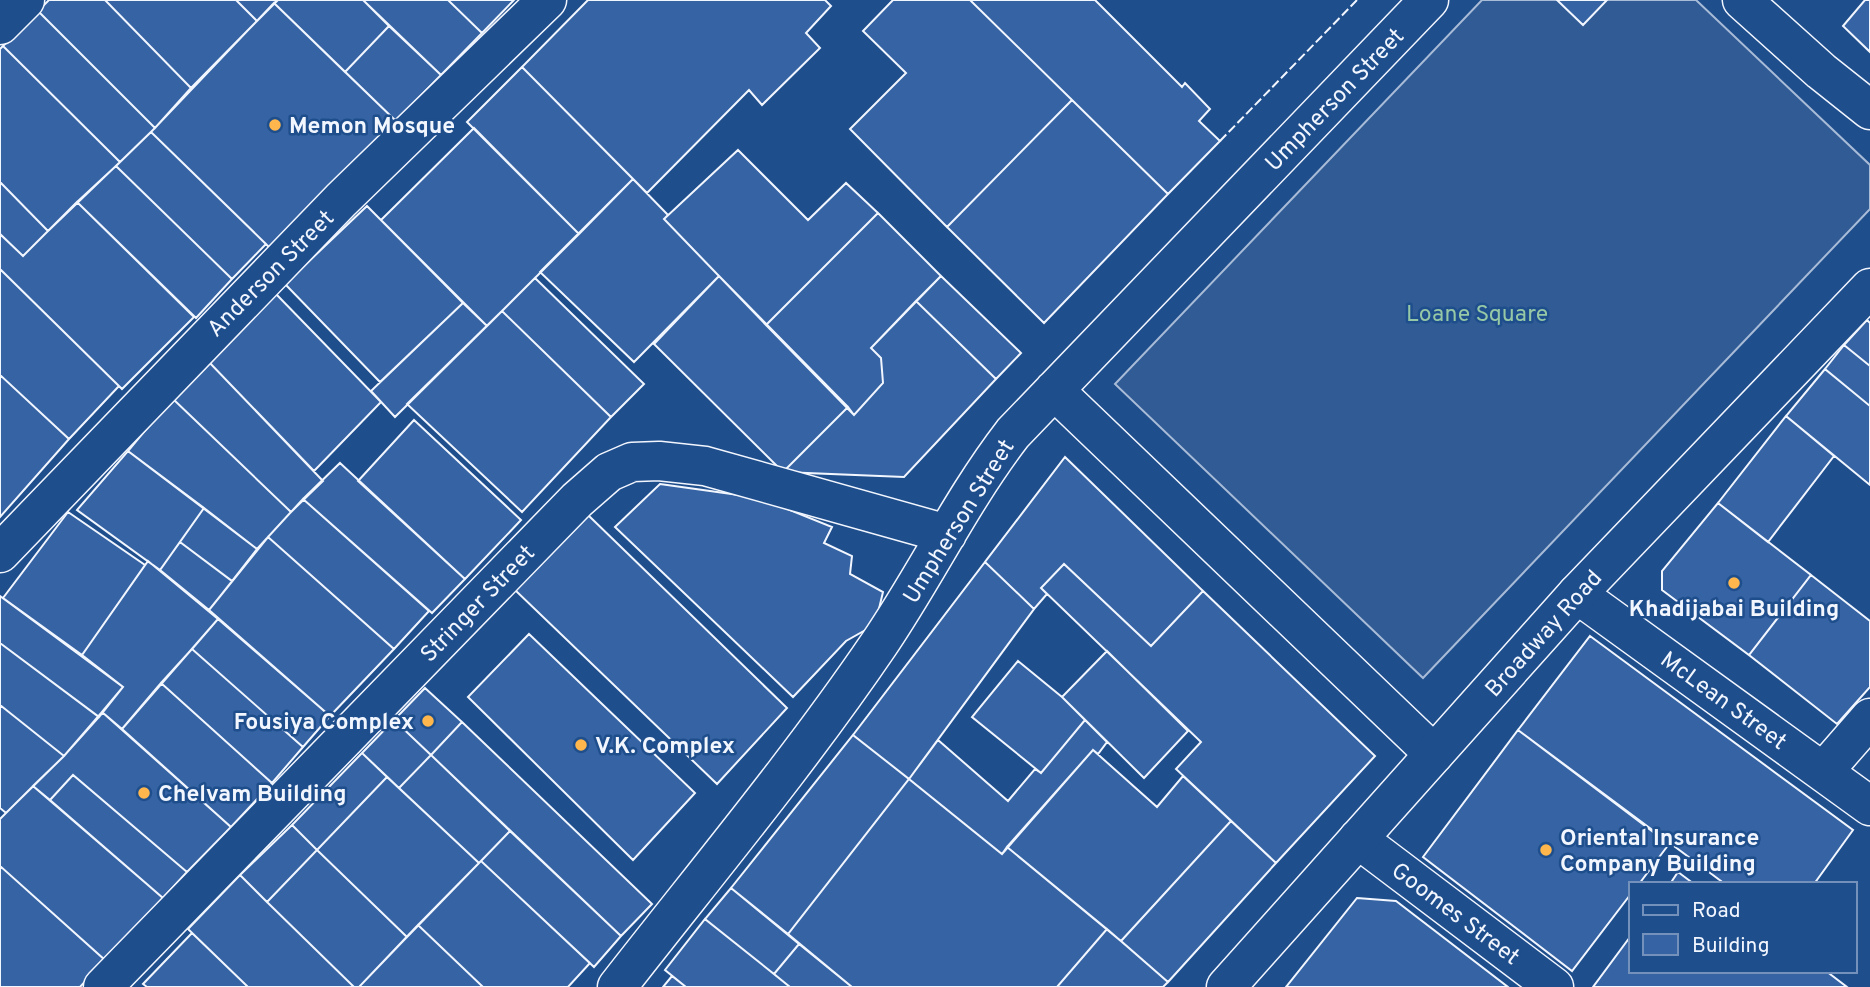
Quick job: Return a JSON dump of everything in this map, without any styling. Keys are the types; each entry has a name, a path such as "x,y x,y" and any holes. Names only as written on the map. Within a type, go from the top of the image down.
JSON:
{"street":[{"path":"0,25 25,0"},
{"name":"Anderson Street","path":"0,553 341,200 547,0"},
{"name":"Umpherson Street","path":"617,987 837,705 906,604 997,454 1013,433 1429,0"},
{"path":"1742,0 1821,71 1870,110"},
{"name":"Broadway Road","path":"1226,987 1577,594 1870,288"},
{"path":"1054,390 1434,754"},
{"name":"Stringer Street","path":"103,987 568,510 609,472 632,462 659,461 705,466 947,534"},
{"name":"McLean Street","path":"1577,594 1870,806"},
{"path":"1824,772 1870,718"},
{"name":"Goomes Street","path":"1358,839 1554,987"}],"shaded area":[{"name":"Loane Square","path":"1482,0 1696,0 1870,165 1870,209 1423,678 1115,384"}],"building":[{"path":"49,0 105,0 191,88 155,128 38,11"},
{"path":"105,0 236,0 257,21 191,88"},
{"path":"236,0 278,0 257,21"},
{"path":"278,0 363,0 389,26 345,72 274,3"},
{"path":"363,0 448,0 482,33 441,75"},
{"path":"448,0 514,0 482,33"},
{"path":"588,0 825,0 831,6 806,33 820,48 762,105 749,90 647,193 522,67"},
{"path":"893,0 970,0 1072,100 947,227 850,129 906,73 863,31"},
{"path":"970,0 1095,0 1182,87 1185,83 1210,109 1199,121 1220,141 1168,194"},
{"path":"1557,0 1607,0 1583,25"},
{"path":"1865,0 1870,0 1870,52 1843,26"},
{"name":"Memon Mosque","path":"274,3 396,121 271,249 151,132"},
{"path":"38,11 155,128 120,162 3,46"},
{"path":"389,26 441,75 396,121 345,72"},
{"path":"3,46 120,162 48,231 0,182 0,49"},
{"path":"522,67 633,179 579,234 467,122"},
{"path":"1072,100 1168,194 1044,323 947,227"},
{"path":"474,128 579,234 487,326 381,220"},
{"path":"151,132 266,244 232,279 116,166"},
{"path":"738,150 808,220 846,183 878,213 766,325 664,219"},
{"path":"116,166 232,279 196,318 77,202"},
{"path":"633,179 668,215 664,219 719,276 634,362 540,272"},
{"path":"0,182 48,231 23,256 0,234"},
{"path":"77,202 194,317 122,389 0,269 0,234 23,256"},
{"path":"367,206 463,303 380,382 285,284"},
{"path":"878,213 941,276 871,348 881,358 883,383 854,415 766,325"},
{"path":"0,269 119,386 69,439 0,375"},
{"path":"719,276 848,407 783,472 654,344"},
{"path":"941,276 1021,353 996,379 916,301"},
{"path":"535,278 644,384 611,417 502,311"},
{"path":"276,294 381,402 314,471 207,360"},
{"path":"916,301 996,379 904,477 783,472 848,407 854,415 883,383 881,358 871,348"},
{"path":"463,303 487,326 395,417 371,391"},
{"path":"502,311 611,417 522,512 407,404"},
{"path":"1867,320 1870,323 1870,366 1844,345"},
{"path":"1844,345 1870,366 1870,406 1825,369"},
{"path":"207,360 323,481 291,512 172,398"},
{"path":"1825,369 1870,406 1870,485 1786,416"},
{"path":"0,375 69,439 0,517"},
{"path":"172,398 291,512 257,549 128,451"},
{"path":"1786,416 1834,456 1768,542 1718,503"},
{"path":"414,420 521,520 465,579 358,481"},
{"path":"128,451 204,508 160,570 77,510"},
{"path":"1065,457 1203,591 1151,646 1064,564 1041,588 1047,594 1034,609 985,562"},
{"path":"340,463 465,579 432,613 303,499"},
{"path":"660,484 760,498 832,527 824,543 852,556 850,574 883,592 877,617 869,628 846,641 793,697 615,527"},
{"path":"303,499 429,611 394,649 268,537"},
{"name":"Khadijabai Building","path":"1718,503 1811,575 1749,655 1662,590 1662,571"},
{"path":"204,508 257,549 232,581 180,542"},
{"path":"68,512 145,565 82,655 3,598"},
{"path":"588,515 787,708 717,784 515,590"},
{"path":"268,537 394,649 330,716 209,610"},
{"path":"180,542 232,581 209,610 160,570"},
{"path":"148,561 218,619 122,729 102,712 123,687 82,655"},
{"path":"985,562 1034,609 909,779 853,735"},
{"path":"1064,564 1151,646 1203,591 1375,756 1276,863 1176,769 1201,742 1041,588"},
{"path":"1811,575 1870,621 1870,687 1837,724 1749,655"},
{"path":"0,596 123,687 99,717 0,643"},
{"path":"218,619 330,716 303,747 192,649"},
{"name":"V.K. Complex","path":"529,634 695,793 633,860 468,697"},
{"path":"1590,636 1853,830 1815,882 1722,882 1518,730"},
{"path":"0,643 99,717 64,756 0,705"},
{"path":"192,649 303,747 272,783 161,683"},
{"path":"1107,651 1188,731 1144,778 1062,697"},
{"path":"1018,661 1085,720 1041,773 972,717"},
{"path":"161,683 272,783 231,827 122,729"},
{"name":"Fousiya Complex","path":"425,688 462,722 431,755 394,720"},
{"path":"0,705 64,756 6,813 0,808"},
{"name":"Chelvam Building","path":"102,712 231,827 187,872 73,775 50,800 33,786 64,756"},
{"path":"394,720 431,755 399,788 362,753"},
{"path":"1085,720 1107,742 1098,754 1093,750 1002,854 909,779 938,740 1008,801 1035,769 1041,773"},
{"path":"462,722 652,904 621,936 431,755"},
{"name":"Oriental Insurance Company Building","path":"1518,730 1669,844 1640,882 1629,882 1629,896 1572,971 1423,857"},
{"path":"853,735 909,779 788,934 731,888"},
{"path":"1093,750 1157,807 1183,776 1231,821 1121,941 1007,847"},
{"path":"362,753 387,777 317,850 292,825"},
{"path":"431,755 510,831 479,863 399,788"},
{"path":"73,775 187,872 163,898 50,800"},
{"path":"387,777 479,863 407,937 317,850"},
{"path":"909,779 1002,854 1007,847 1107,929 1057,987 852,987 788,934"},
{"path":"33,786 163,898 105,960 0,866 0,819"},
{"path":"1231,821 1276,863 1168,982 1121,941"},
{"path":"292,825 317,850 267,902 240,875"},
{"path":"510,831 621,936 594,967 481,861"},
{"path":"317,850 407,937 359,987 354,987 267,902"},
{"path":"481,861 590,963 568,987 483,987 418,925"},
{"path":"0,866 105,960 80,987 0,987"},
{"path":"1678,872 1691,882 1671,882"},
{"path":"240,875 354,987 248,987 188,929"},
{"path":"731,888 799,944 774,974 705,919"},
{"path":"1357,898 1396,901 1508,987 1286,987"},
{"path":"705,919 790,987 686,987 665,970"},
{"path":"418,925 483,987 359,987"},
{"path":"1107,929 1168,982 1163,987 1057,987"},
{"path":"192,933 248,987 147,987 143,984"},
{"path":"1629,938 1629,973 1829,973 1847,987 1593,987"},
{"path":"799,944 852,987 790,987 774,974"},
{"path":"672,976 686,987 663,987"}],"fence":[{"path":"1220,141 1357,0"}],"place":[{"name":"Memon Mosque","path":"275,125"},
{"name":"Khadijabai Building","path":"1734,583"},
{"name":"Fousiya Complex","path":"428,721"},
{"name":"V.K. Complex","path":"581,745"},
{"name":"Chelvam Building","path":"144,793"},
{"name":"Oriental Insurance Company Building","path":"1546,850"}]}
